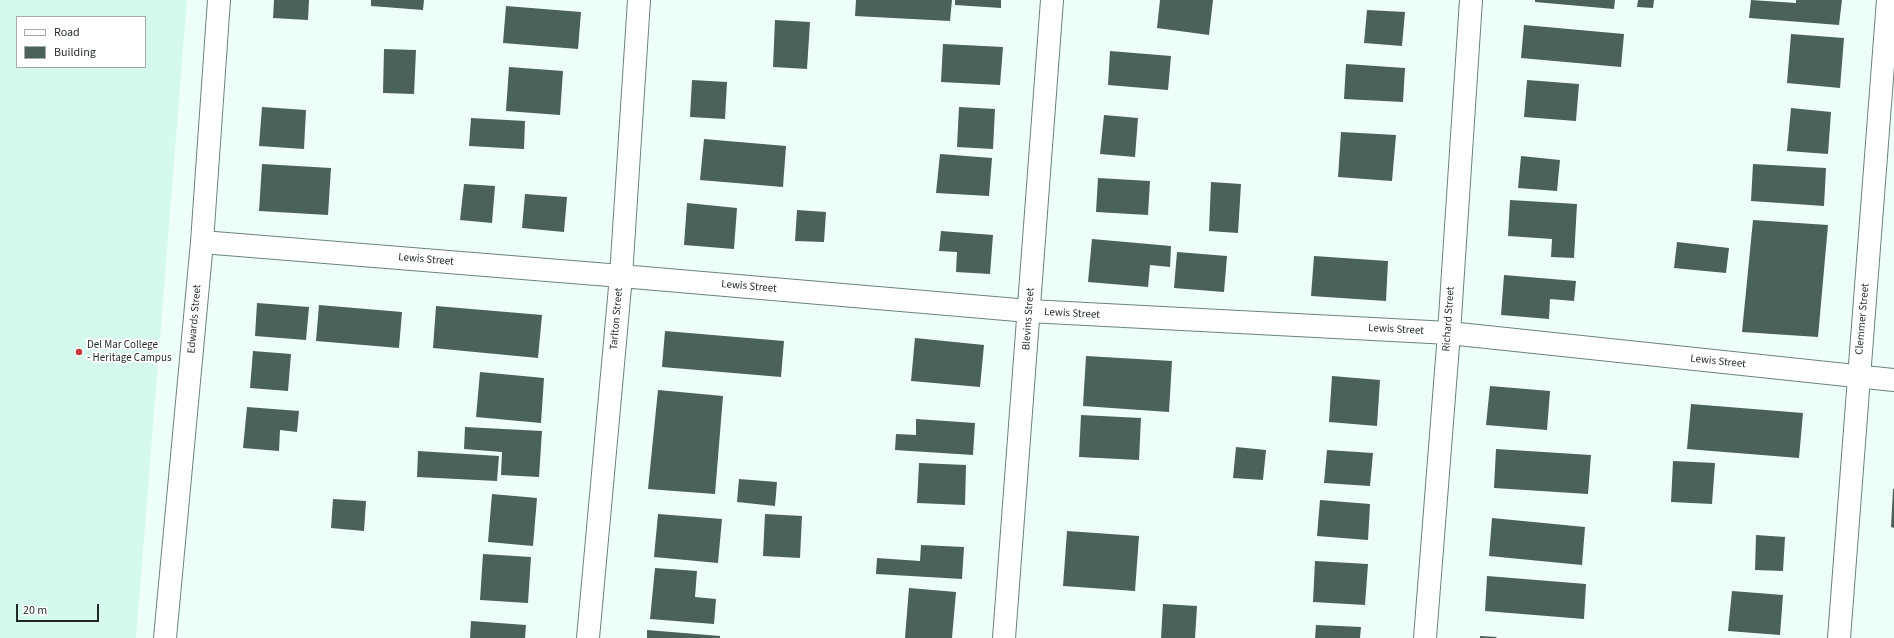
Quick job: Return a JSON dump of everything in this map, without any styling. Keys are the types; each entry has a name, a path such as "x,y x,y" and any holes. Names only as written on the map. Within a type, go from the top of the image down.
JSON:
{"street":[{"name":"Edwards Street","path":"166,638 202,242 219,0"},
{"name":"Tarlton Street","path":"588,638 621,276 640,0"},
{"name":"Blevins Street","path":"1004,638 1052,0"},
{"name":"Richard Street","path":"1424,638 1449,333 1471,0"},
{"name":"Clemmer Street","path":"1839,638 1888,0"},
{"name":"Lewis Street","path":"202,242 621,276 1029,312 1449,333 1858,378 1894,380"}],"shaded area":[{"name":"Del Mar College - Heritage Campus","path":"0,0 187,0 136,638 0,638"}],"building":[{"path":"274,0 309,0 308,20 273,18"},
{"path":"371,0 424,0 423,10 371,6"},
{"path":"856,0 952,0 950,21 855,16"},
{"path":"955,0 1001,0 1001,8 955,5"},
{"path":"1160,0 1213,0 1209,35 1157,28"},
{"path":"1535,0 1615,0 1614,9 1535,2"},
{"path":"1638,0 1654,0 1653,8 1637,7"},
{"path":"1751,0 1796,3 1796,0 1842,0 1839,25 1749,18"},
{"path":"506,6 581,12 578,49 503,43"},
{"path":"1367,10 1405,12 1402,46 1364,43"},
{"path":"775,20 810,22 807,69 773,67"},
{"path":"1524,25 1624,34 1621,67 1521,58"},
{"path":"1791,34 1844,38 1840,88 1787,83"},
{"path":"943,44 1003,47 1000,85 941,82"},
{"path":"384,49 416,50 414,94 383,93"},
{"path":"1110,51 1171,56 1168,90 1108,85"},
{"path":"1346,64 1405,68 1403,102 1344,99"},
{"path":"509,67 563,71 560,115 506,111"},
{"path":"692,80 727,82 725,119 690,117"},
{"path":"1527,80 1579,84 1576,121 1524,117"},
{"path":"262,107 306,110 304,149 259,146"},
{"path":"959,107 995,109 993,149 957,147"},
{"path":"1791,108 1831,112 1828,154 1787,151"},
{"path":"1104,115 1138,118 1135,157 1100,154"},
{"path":"471,118 525,121 524,149 469,146"},
{"path":"1341,132 1396,135 1392,181 1338,177"},
{"path":"704,139 786,146 783,187 700,180"},
{"path":"940,154 992,158 989,196 936,193"},
{"path":"1521,156 1560,160 1557,191 1518,188"},
{"path":"262,164 331,168 328,215 259,211"},
{"path":"1753,164 1826,168 1824,206 1751,201"},
{"path":"1098,178 1150,181 1148,215 1096,212"},
{"path":"1211,182 1241,184 1238,233 1209,231"},
{"path":"464,184 495,186 492,223 460,220"},
{"path":"525,194 567,197 564,232 522,228"},
{"path":"1510,200 1577,204 1574,258 1551,257 1552,239 1508,236"},
{"path":"687,203 737,208 734,249 684,245"},
{"path":"797,210 826,212 824,242 795,241"},
{"path":"1753,220 1828,225 1818,337 1742,332"},
{"path":"941,231 993,235 990,274 956,272 957,252 939,251"},
{"path":"1092,239 1171,246 1170,267 1150,265 1148,287 1088,282"},
{"path":"1677,242 1729,248 1726,273 1674,268"},
{"path":"1177,252 1227,256 1224,292 1174,288"},
{"path":"1314,256 1388,261 1386,301 1311,296"},
{"path":"1504,275 1576,281 1574,301 1550,299 1549,319 1501,315"},
{"path":"257,303 309,307 306,340 255,336"},
{"path":"319,305 402,312 399,348 316,341"},
{"path":"436,306 542,315 538,358 433,348"},
{"path":"665,331 784,341 781,377 662,367"},
{"path":"915,338 984,345 980,387 911,381"},
{"path":"253,351 291,354 288,391 250,388"},
{"path":"1086,356 1172,361 1169,412 1083,406"},
{"path":"480,372 544,378 541,423 476,417"},
{"path":"1332,376 1380,380 1377,426 1329,422"},
{"path":"1490,386 1550,391 1547,430 1486,425"},
{"path":"658,390 723,396 715,494 648,489"},
{"path":"1691,404 1803,413 1799,458 1687,449"},
{"path":"247,407 299,411 297,432 280,430 279,451 243,448"},
{"path":"1081,415 1141,418 1139,460 1079,457"},
{"path":"916,419 975,423 973,455 895,450 896,434 916,435"},
{"path":"465,427 542,431 539,477 501,475 502,452 464,449"},
{"path":"1236,447 1266,450 1263,480 1233,478"},
{"path":"1496,449 1591,455 1588,494 1494,488"},
{"path":"1327,450 1373,453 1370,486 1324,483"},
{"path":"418,451 499,456 497,481 417,477"},
{"path":"1673,461 1715,463 1712,504 1671,502"},
{"path":"919,463 966,465 965,505 917,503"},
{"path":"739,479 777,482 775,506 737,502"},
{"path":"1894,489 1894,528 1891,527"},
{"path":"492,494 537,498 533,546 488,542"},
{"path":"333,499 366,501 364,531 331,528"},
{"path":"1320,500 1370,504 1368,540 1317,536"},
{"path":"658,514 722,519 718,563 654,557"},
{"path":"765,514 802,516 800,558 763,556"},
{"path":"1492,518 1585,527 1582,565 1489,556"},
{"path":"1067,531 1139,536 1135,591 1063,586"},
{"path":"1756,535 1785,537 1783,571 1755,570"},
{"path":"921,545 964,547 962,579 876,574 877,558 920,561"},
{"path":"483,554 531,557 528,603 480,600"},
{"path":"1315,561 1368,564 1365,605 1313,602"},
{"path":"655,568 697,571 695,597 716,599 714,624 650,619"},
{"path":"1487,576 1586,584 1584,619 1485,611"},
{"path":"909,588 956,592 952,638 905,638"},
{"path":"1732,591 1783,595 1780,635 1728,631"},
{"path":"1163,604 1197,606 1195,638 1161,638"},
{"path":"471,621 526,625 525,638 470,638"},
{"path":"1316,625 1361,627 1360,638 1315,638"},
{"path":"647,630 720,636 720,638 647,638"},
{"path":"1480,636 1497,637 1480,638"}],"place":[{"name":"Del Mar College - Heritage Campus","path":"79,352"}]}
